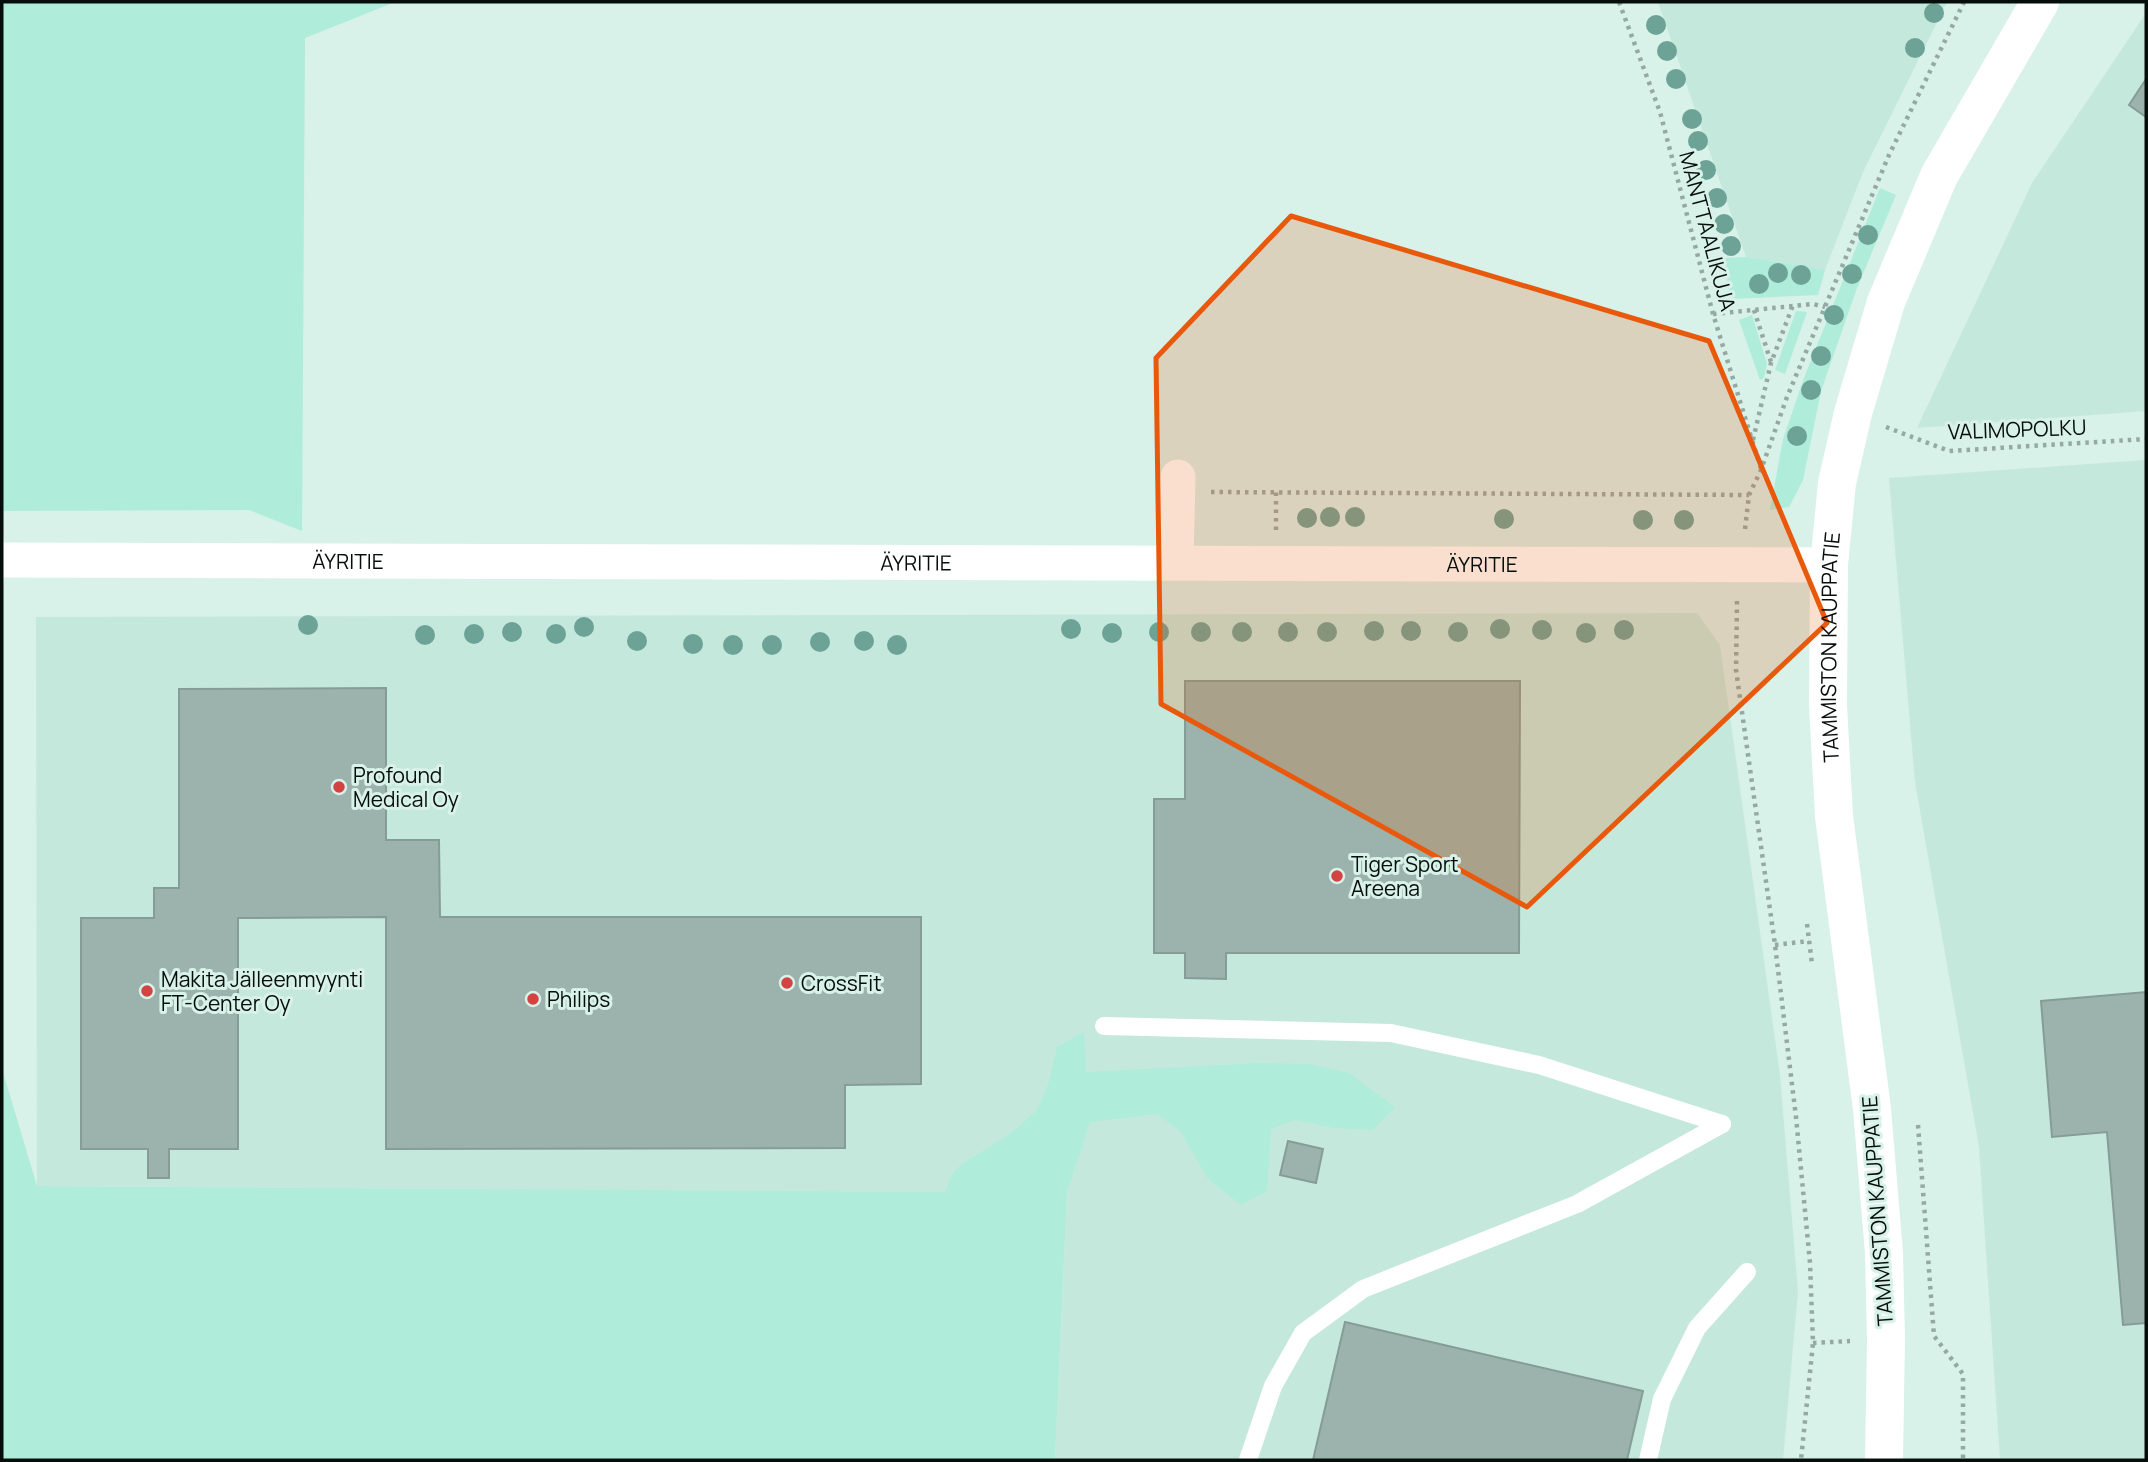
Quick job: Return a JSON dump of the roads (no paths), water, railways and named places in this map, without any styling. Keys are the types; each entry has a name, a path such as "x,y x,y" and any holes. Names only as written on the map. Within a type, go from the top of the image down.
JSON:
{"main road":[{"name":"TAMMISTON KAUPPATIE","path":"1884,1460 1884,1253 1872,1109 1835,816 1828,705 1829,565 1837,483 1853,413 1886,302 1940,176 2040,2"}],"street":[{"path":"1176,563 1178,485"},
{"name":"ÄYRITIE","path":"2,561 1829,565"}],"lane":[{"path":"1104,1026 1391,1033 1539,1065 1722,1124 1577,1204 1363,1289 1303,1333 1273,1387 1248,1460"},
{"path":"1648,1460 1662,1399 1697,1328 1747,1272"}],"place":[{"name":"Profound Medical Oy","path":"339,787"},
{"name":"Tiger Sport Areena","path":"1337,876"},
{"name":"CrossFit","path":"787,983"},
{"name":"Makita Jälleenmyynti FT-Center Oy","path":"147,991"},
{"name":"Philips","path":"533,999"}]}
